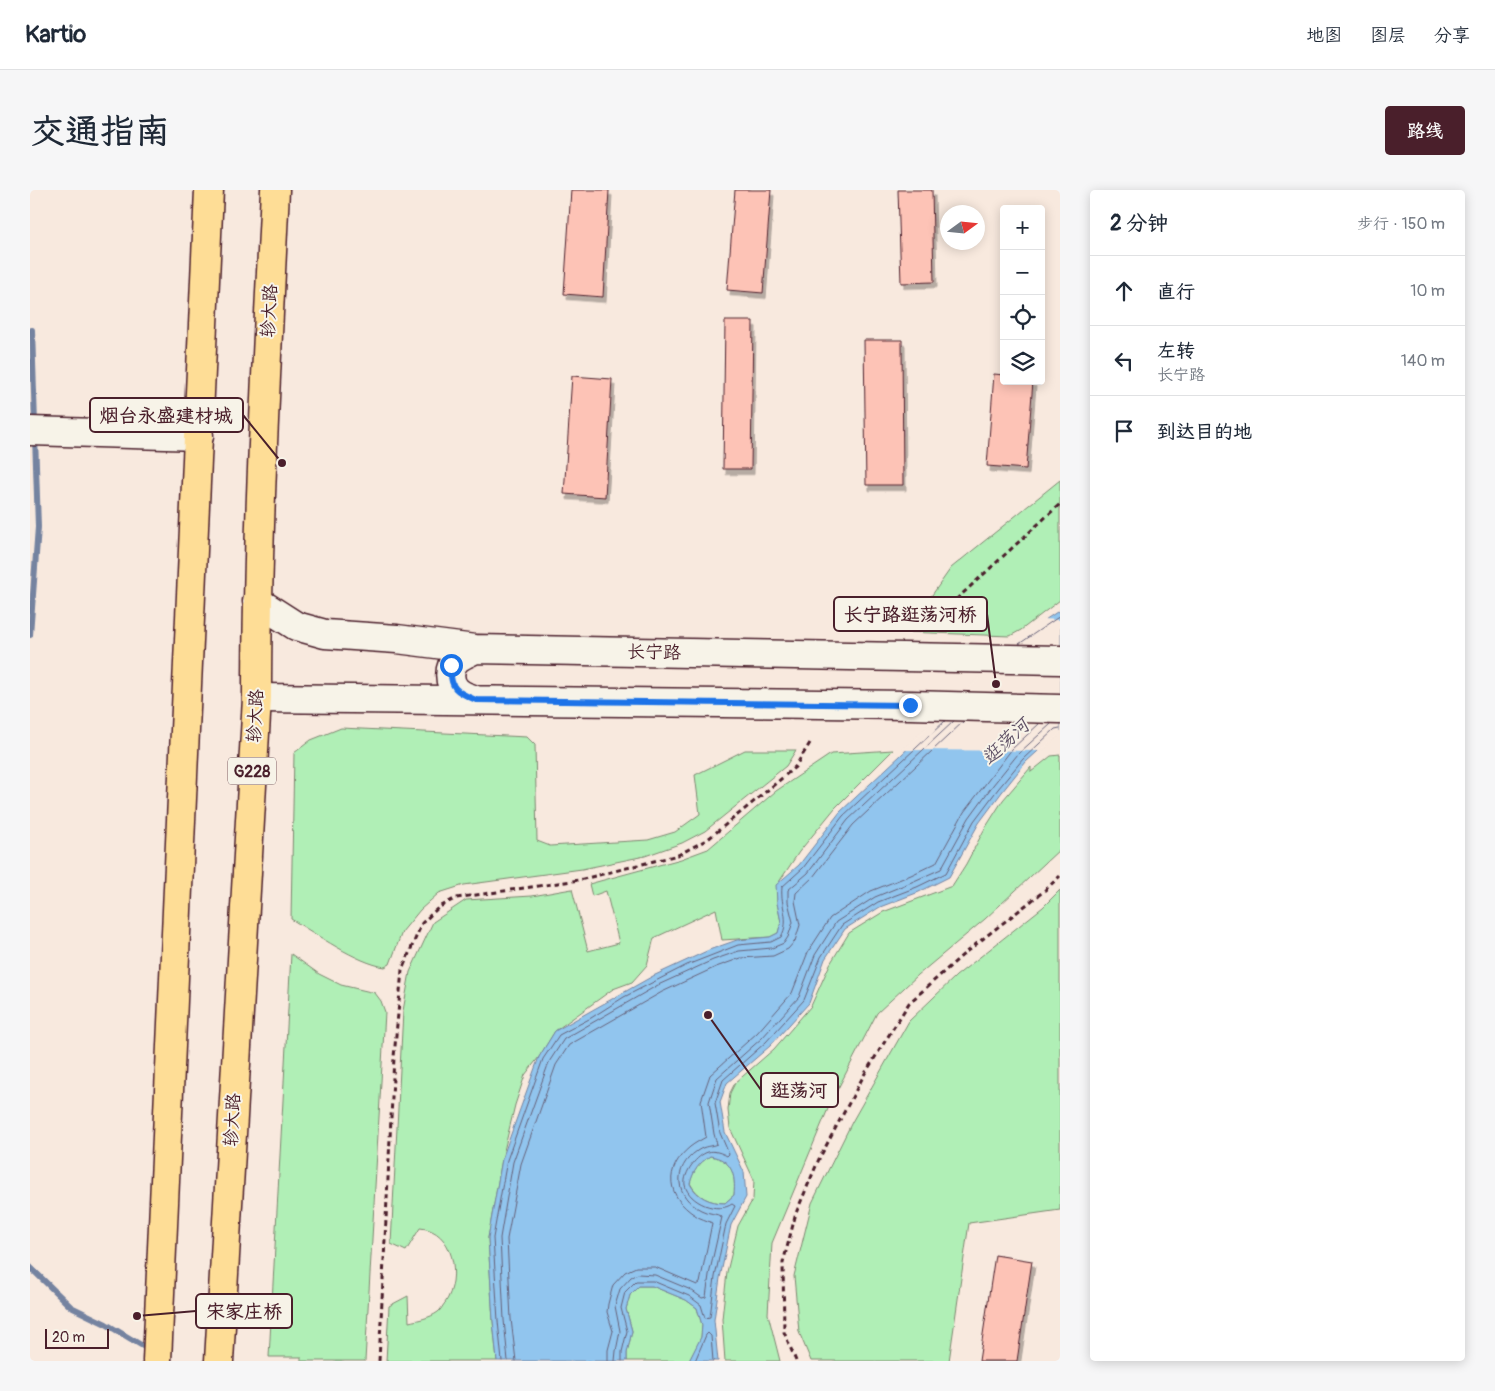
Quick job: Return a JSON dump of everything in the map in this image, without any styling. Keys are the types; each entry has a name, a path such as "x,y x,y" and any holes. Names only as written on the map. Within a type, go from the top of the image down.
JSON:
{"highway":[{"path":"157,1361 209,190"},
{"name":"轸大路","path":"219,1357 257,698 257,601 275,190"}],"street":[{"path":"30,430 199,436"},
{"name":"长宁路","path":"257,601 296,626 325,634 397,639 476,649 1060,660"},
{"path":"476,649 458,658 451,665 450,674 452,684 456,690 476,700"},
{"path":"257,698 910,705 1060,709"}],"path":[{"path":"923,630 1060,504"},
{"path":"379,1361 394,1057 402,970 422,923 438,908 456,898 579,880 678,855 708,839 762,795 794,767 810,743"},
{"path":"796,1361 784,1332 783,1263 796,1214 819,1159 864,1075 909,1003 966,952 1044,891 1060,876"}],"green space":[{"path":"1060,480 1060,600 1021,630 1010,636 906,632 951,568"},
{"path":"341,728 527,737 535,745 537,841 550,846 648,840 675,832 700,814 695,775 745,750 796,750 786,766 705,831 682,843 645,856 582,869 464,885 439,893 420,910 402,932 390,964 385,967 350,954 291,919 294,753 311,740"},
{"path":"893,750 835,808 799,852 777,885 777,903 781,922 778,933 770,937 722,940 716,909 654,938 647,965 632,982 613,989 555,1031 525,1075 515,1105 502,1159 488,1238 497,1361 386,1361 389,1306 408,1296 409,1322 428,1317 441,1309 450,1293 453,1281 452,1257 441,1237 432,1231 420,1228 406,1251 391,1244 403,1011 410,972 433,922 466,900 532,896 572,889 588,951 619,943 606,891 592,896 589,884 681,859 708,849 776,791 831,754"},
{"path":"1060,755 1060,849 985,919 918,975 877,1013 830,1104 772,1243 768,1314 780,1361 725,1361 722,1319 727,1272 738,1226 753,1199 754,1180 730,1128 728,1110 730,1093 735,1083 774,1049 811,1006 830,964 849,933 883,912 952,886 1003,800 1031,767 1031,772 1051,756"},
{"path":"1060,890 1060,1210 969,1223 949,1361 811,1361 799,1332 794,1276 812,1203 852,1122 909,1021 956,976 1043,907"},
{"path":"291,954 319,974 341,985 375,993 381,1001 385,1012 365,1361 301,1361 301,1357 269,1357"},
{"path":"710,1156 728,1164 733,1175 734,1195 725,1203 714,1202 704,1198 696,1192 690,1183 697,1168"},
{"path":"638,1286 652,1286 686,1300 697,1308 702,1325 701,1338 689,1361 627,1361 632,1331 626,1309 630,1295"}],"water":[{"path":"1060,610 1060,731 1026,762 1002,792 979,823 949,877 919,892 880,907 845,929 825,959 809,1003 770,1046 727,1083 720,1102 725,1132 744,1172 746,1197 731,1225 720,1278 714,1320 718,1361 689,1361 701,1337 702,1325 697,1308 686,1300 652,1286 639,1286 630,1295 626,1309 632,1331 627,1361 497,1361 488,1238 502,1159 539,1057 555,1031 653,976 709,950 737,940 770,937 778,933 781,922 776,885 799,865 840,812 978,683 1019,637","holes":["710,1156 728,1164 733,1175 734,1195 725,1203 714,1202 700,1196 690,1184 695,1171 703,1161"]}],"pier":[{"path":"1042,619 1060,620 1060,734 1042,751 903,750 976,681 1017,635"}],"building":[{"path":"571,190 609,190 603,297 564,294"},
{"path":"735,190 771,190 763,293 727,290"},
{"path":"898,190 932,190 934,282 901,283"},
{"path":"725,321 753,321 751,469 723,469"},
{"path":"864,340 902,340 903,485 866,485"},
{"path":"994,374 1000,375 1000,385 1033,385 1026,469 987,466"},
{"path":"572,376 612,379 605,497 564,494"},
{"path":"995,1255 1032,1261 1017,1361 979,1361"}],"waterway":[{"path":"32,330 35,424"},
{"path":"30,635 38,527 35,436"},
{"path":"30,1267 71,1307 106,1324 151,1351"}],"place":[{"name":"烟台永盛建材城","path":"282,463"},
{"name":"长宁路逛荡河桥","path":"996,684"},
{"name":"逛荡河","path":"708,1015"},
{"name":"宋家庄桥","path":"137,1316"}],"route":[{"path":"451,665 450,674 452,684 456,690 462,695 476,700 910,705"}]}
